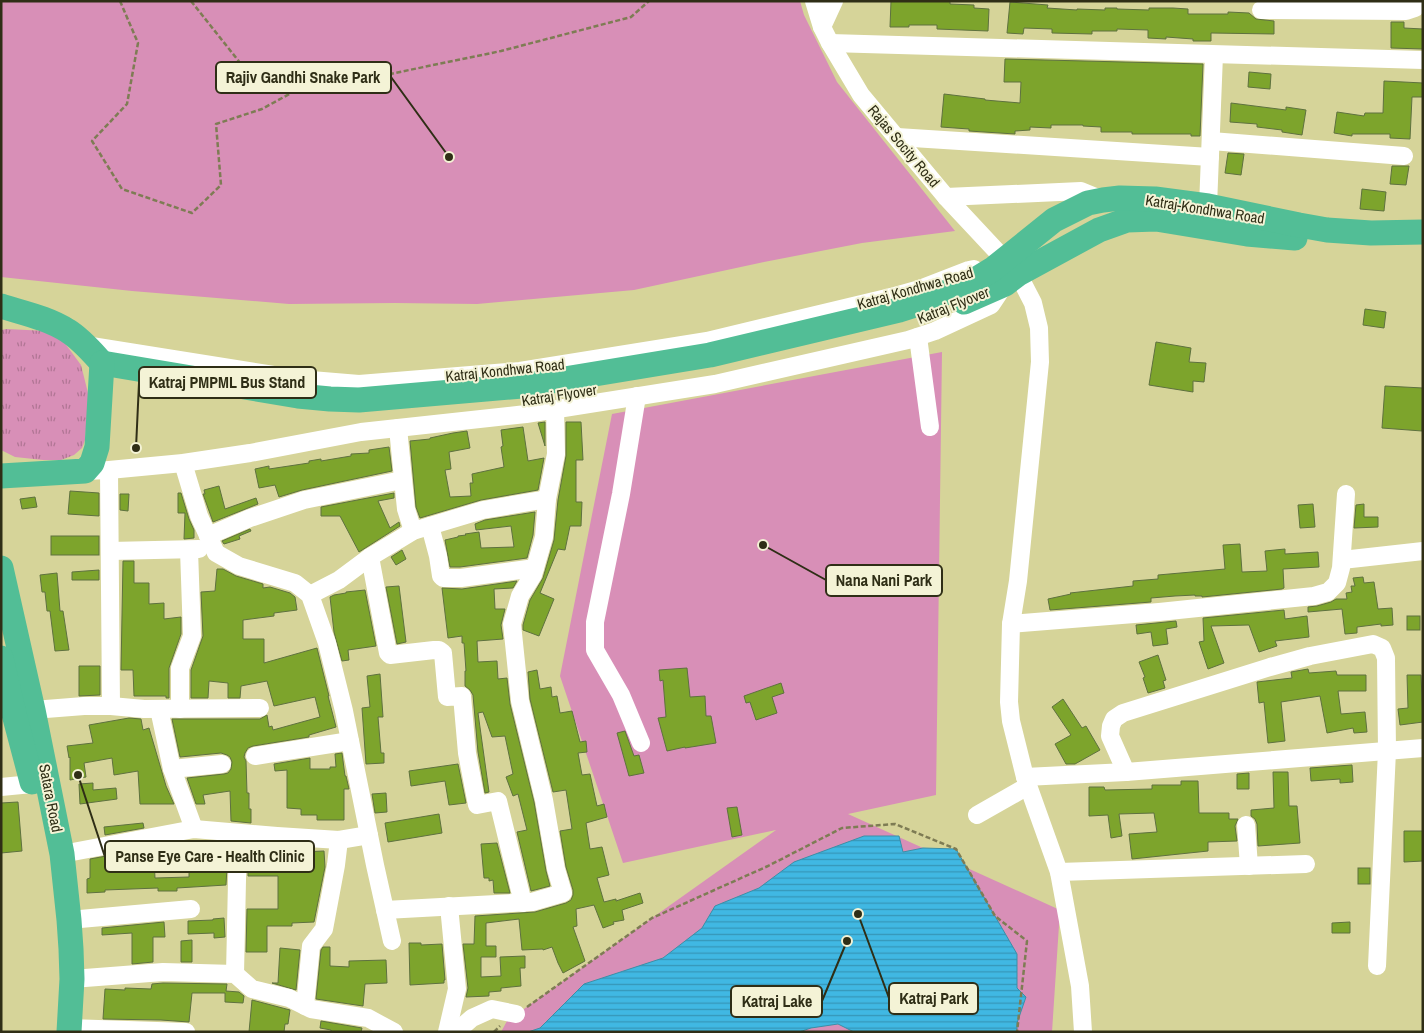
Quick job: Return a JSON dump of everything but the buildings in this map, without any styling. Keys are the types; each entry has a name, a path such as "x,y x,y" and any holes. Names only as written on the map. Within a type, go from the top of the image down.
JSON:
{"highway":[{"name":"Katraj-Kondhwa Road","path":"996,277 1054,220 1088,203 1120,198 1155,199 1208,206 1327,230 1371,233 1423,232"},
{"name":"Katraj-Kondhwa Road","path":"996,277 1098,230 1127,220 1156,219 1248,234 1423,247"},
{"name":"Katraj Flyover","path":"102,370 296,411 329,415 359,416 524,402 713,370 904,325 929,316 996,277"},
{"name":"Katraj Kondhwa Road","path":"1,306 51,322 68,331 85,345"},
{"path":"1,476 85,471 92,464 97,447 102,370 85,345"},
{"name":"Satara Road","path":"1,568 17,721 62,854 69,920 72,980 65,1030"},
{"path":"1,658 49,854 59,923 65,1030"}],"street":[{"name":"Rajas Socity Road","path":"814,1 822,27 830,43 862,95 946,197 996,277 1033,302 1038,328 1040,362 1018,581 1011,624 1008,702 1026,781 1059,872 1080,986 1083,1032"},
{"path":"822,27 834,1"},
{"path":"1260,10 1406,11 1415,8 1418,1"},
{"path":"830,43 1423,60"},
{"path":"1208,206 1214,55"},
{"path":"897,138 1404,156"},
{"path":"946,197 1081,191 1103,200"},
{"name":"Katraj Kondhwa Road","path":"85,345 299,379 359,384 520,371 707,341 895,296 920,289 969,270 996,277"},
{"path":"85,471 183,463 250,453 361,432 526,414 715,384 918,337 935,331 991,305 996,277"},
{"path":"918,337 930,427"},
{"path":"638,396 595,622 595,650 621,695 641,743"},
{"path":"385,910 532,902 563,893 556,869 544,800 520,701 512,624 520,596 533,575 544,537 547,499 556,454 555,409"},
{"path":"398,428 406,509 413,531"},
{"path":"183,463 199,516 216,553 239,566 295,583 310,595 326,643 344,711 392,941"},
{"path":"109,470 111,706"},
{"path":"110,551 189,550 211,542 250,518 304,500 402,480"},
{"path":"1011,624 1159,612 1314,596 1328,592 1337,583 1341,568 1346,494"},
{"path":"310,595 339,580 370,557 413,531 483,510 547,499"},
{"path":"430,526 443,578 461,578 535,568"},
{"path":"180,709 180,668 192,636 189,550"},
{"path":"1342,560 1423,551"},
{"path":"370,557 388,653 390,655 434,650 439,650 443,653 447,697 462,696 467,753 477,805 498,801 523,902"},
{"path":"1126,772 1110,736 1110,726 1114,719 1123,713 1310,656 1373,644 1382,648 1386,658 1387,751 1377,966"},
{"path":"17,721 84,706 159,709 260,708"},
{"path":"159,709 172,769 194,829"},
{"path":"255,756 350,740"},
{"path":"977,815 1026,781 1423,748"},
{"path":"172,769 222,764"},
{"path":"1,787 32,784"},
{"path":"1246,825 1250,866"},
{"path":"62,854 194,829 339,840 369,835"},
{"path":"235,974 238,833"},
{"path":"304,1006 311,946 324,929 339,840"},
{"path":"1059,872 1306,864"},
{"path":"447,1032 457,989 449,906"},
{"path":"69,920 191,909"},
{"path":"72,980 163,972 235,974 252,989 289,998 311,1009 368,1018 394,1032"},
{"path":"456,1032 472,1018 492,1009 516,1014"},
{"path":"65,1030 186,1032"}],"path":[{"path":"120,1 138,43 127,104 92,141 122,189 192,213 221,185 216,124 262,109 315,80"},
{"path":"191,1 241,64 276,80 361,80 501,51 631,17 649,1"},
{"path":"494,1032 516,1014 652,918 768,866 842,828 895,824 956,849 995,916 1027,941 1016,1032"}],"green space":[{"path":"1,1 800,1 804,15 837,82 955,231 862,243 634,290 477,304 289,304 132,291 1,277"},
{"path":"1,330 47,331 64,342 81,365 89,397 85,440 82,448 74,455 61,460 43,460 15,457 1,450"},
{"path":"942,352 936,795 848,814 1060,910 1052,1032 501,1032 507,1021 776,830 623,863 560,676 612,414"}],"water":[{"path":"864,836 899,836 903,852 923,848 956,849 1017,954 1017,988 1026,997 1017,1023 1017,1032 854,1032 838,1024 811,1028 799,1032 528,1032 540,1028 584,984 663,958 702,928 715,906 759,888 794,862"}],"place":[{"name":"Rajiv Gandhi Snake Park","path":"449,157"},
{"name":"Katraj PMPML Bus Stand","path":"136,448"},
{"name":"Nana Nani Park","path":"763,545"},
{"name":"Panse Eye Care - Health Clinic","path":"78,775"},
{"name":"Katraj Park","path":"858,914"},
{"name":"Katraj Lake","path":"847,941"}]}
